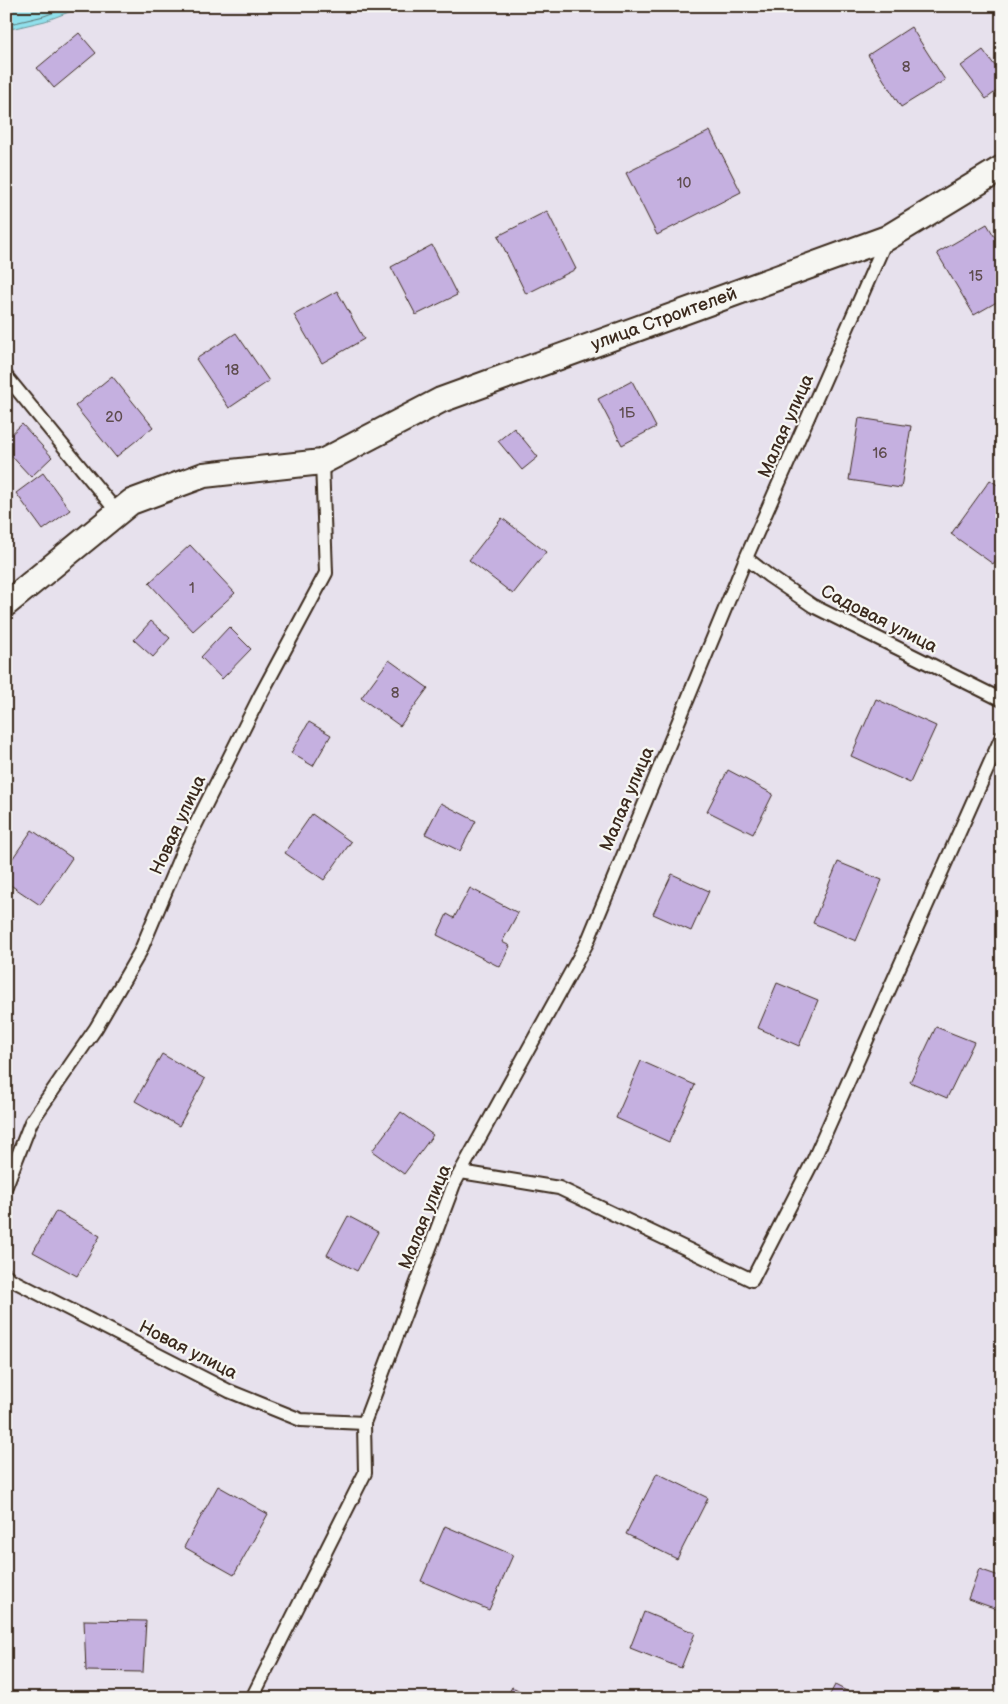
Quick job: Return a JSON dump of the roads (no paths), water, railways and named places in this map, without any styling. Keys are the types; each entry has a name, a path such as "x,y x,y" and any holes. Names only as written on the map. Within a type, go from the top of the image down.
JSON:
{"street":[{"name":"улица Строителей","path":"322,462 441,400 887,238 1002,168"},
{"path":"6,604 131,502 204,475 322,462"}],"lane":[{"name":"Малая улица","path":"364,1423 454,1184 586,943 746,558 887,238"},
{"path":"6,376 118,513"},
{"name":"Новая улица","path":"6,1186 31,1122 96,1028 140,952 183,850 259,698 326,573 322,462"},
{"name":"Садовая улица","path":"746,558 813,606 1002,700"},
{"path":"461,1172 559,1188 752,1280 813,1161 1002,736"},
{"name":"Новая улица","path":"6,1275 230,1391 301,1420 364,1423"},
{"path":"252,1698 365,1473 364,1423"}],"water":[{"path":"6,6 85,6 45,21 6,30"}]}
